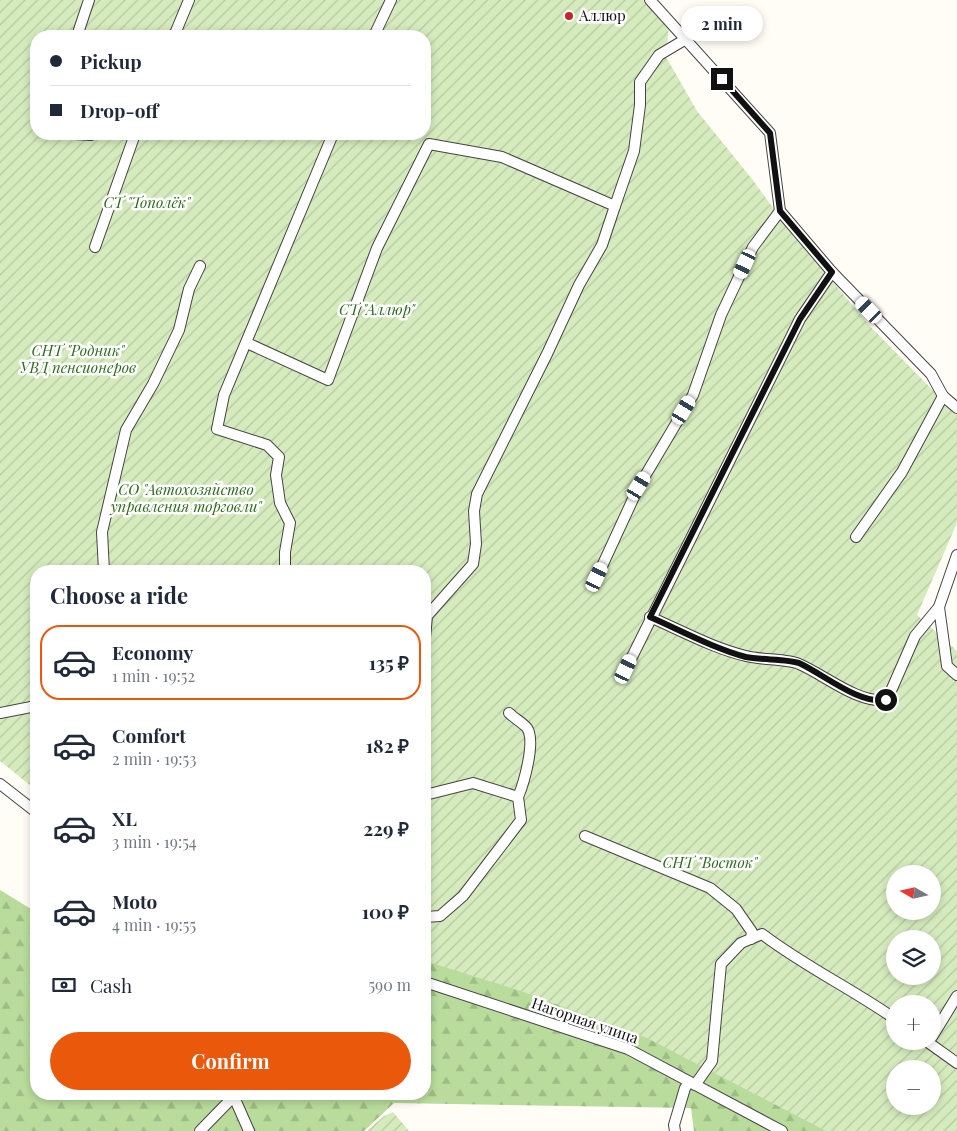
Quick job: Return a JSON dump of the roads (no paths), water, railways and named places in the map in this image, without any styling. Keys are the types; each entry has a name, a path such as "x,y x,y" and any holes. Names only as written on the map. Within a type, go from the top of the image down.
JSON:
{"street":[{"path":"79,30 89,0"},
{"path":"176,30 189,0"},
{"path":"377,30 391,0"},
{"path":"650,0 770,133 780,211 832,272 931,374 943,396 957,408"},
{"path":"431,611 473,564 476,544 474,511 477,494 547,354 579,285 602,245 634,151 640,105 640,82 659,54 686,39"},
{"path":"95,248 132,140"},
{"path":"285,565 285,552 290,523 280,502 276,475 279,457 268,445 217,429 224,395 331,140"},
{"path":"247,343 328,380 377,248 430,144 502,157 615,206"},
{"path":"597,577 639,486 693,395 721,315 753,247 780,211"},
{"path":"104,565 102,532 126,430 153,384 179,330 189,289 200,266"},
{"path":"626,669 650,617 800,319 832,272"},
{"path":"856,537 902,472 943,396"},
{"path":"650,617 728,652 762,660 797,662 835,684 876,702 886,700 915,636 939,607 957,555"},
{"path":"939,607 947,666 957,675"},
{"path":"0,713 30,707"},
{"path":"431,917 440,916 463,896 521,820 518,797 524,783 531,739 527,728 509,714"},
{"path":"431,794 473,783 518,797"},
{"path":"0,784 30,807"},
{"path":"585,836 710,888 736,909 752,932 751,939"},
{"path":"675,1131 674,1125 685,1088 712,1061 721,964 741,942 762,934 794,959 831,978 886,1013"},
{"name":"Нагорная улица","path":"431,984 628,1049 782,1131"},
{"path":"941,1022 957,996"},
{"path":"941,1050 957,1062"},
{"path":"200,1131 231,1100"},
{"path":"237,1100 249,1131"}],"place":[{"name":"Аллюр","path":"569,16"}],"park label":[{"name":"СТ \"Тополёк\"","path":"147,203"},
{"name":"СТ \"Аллюр\"","path":"377,310"},
{"name":"СНТ \"Родник\" УВД пенсионеров","path":"78,360"},
{"name":"СО \"Автохозяйство управления торговли\"","path":"186,498"},
{"name":"СНТ \"Восток\"","path":"710,863"}]}
